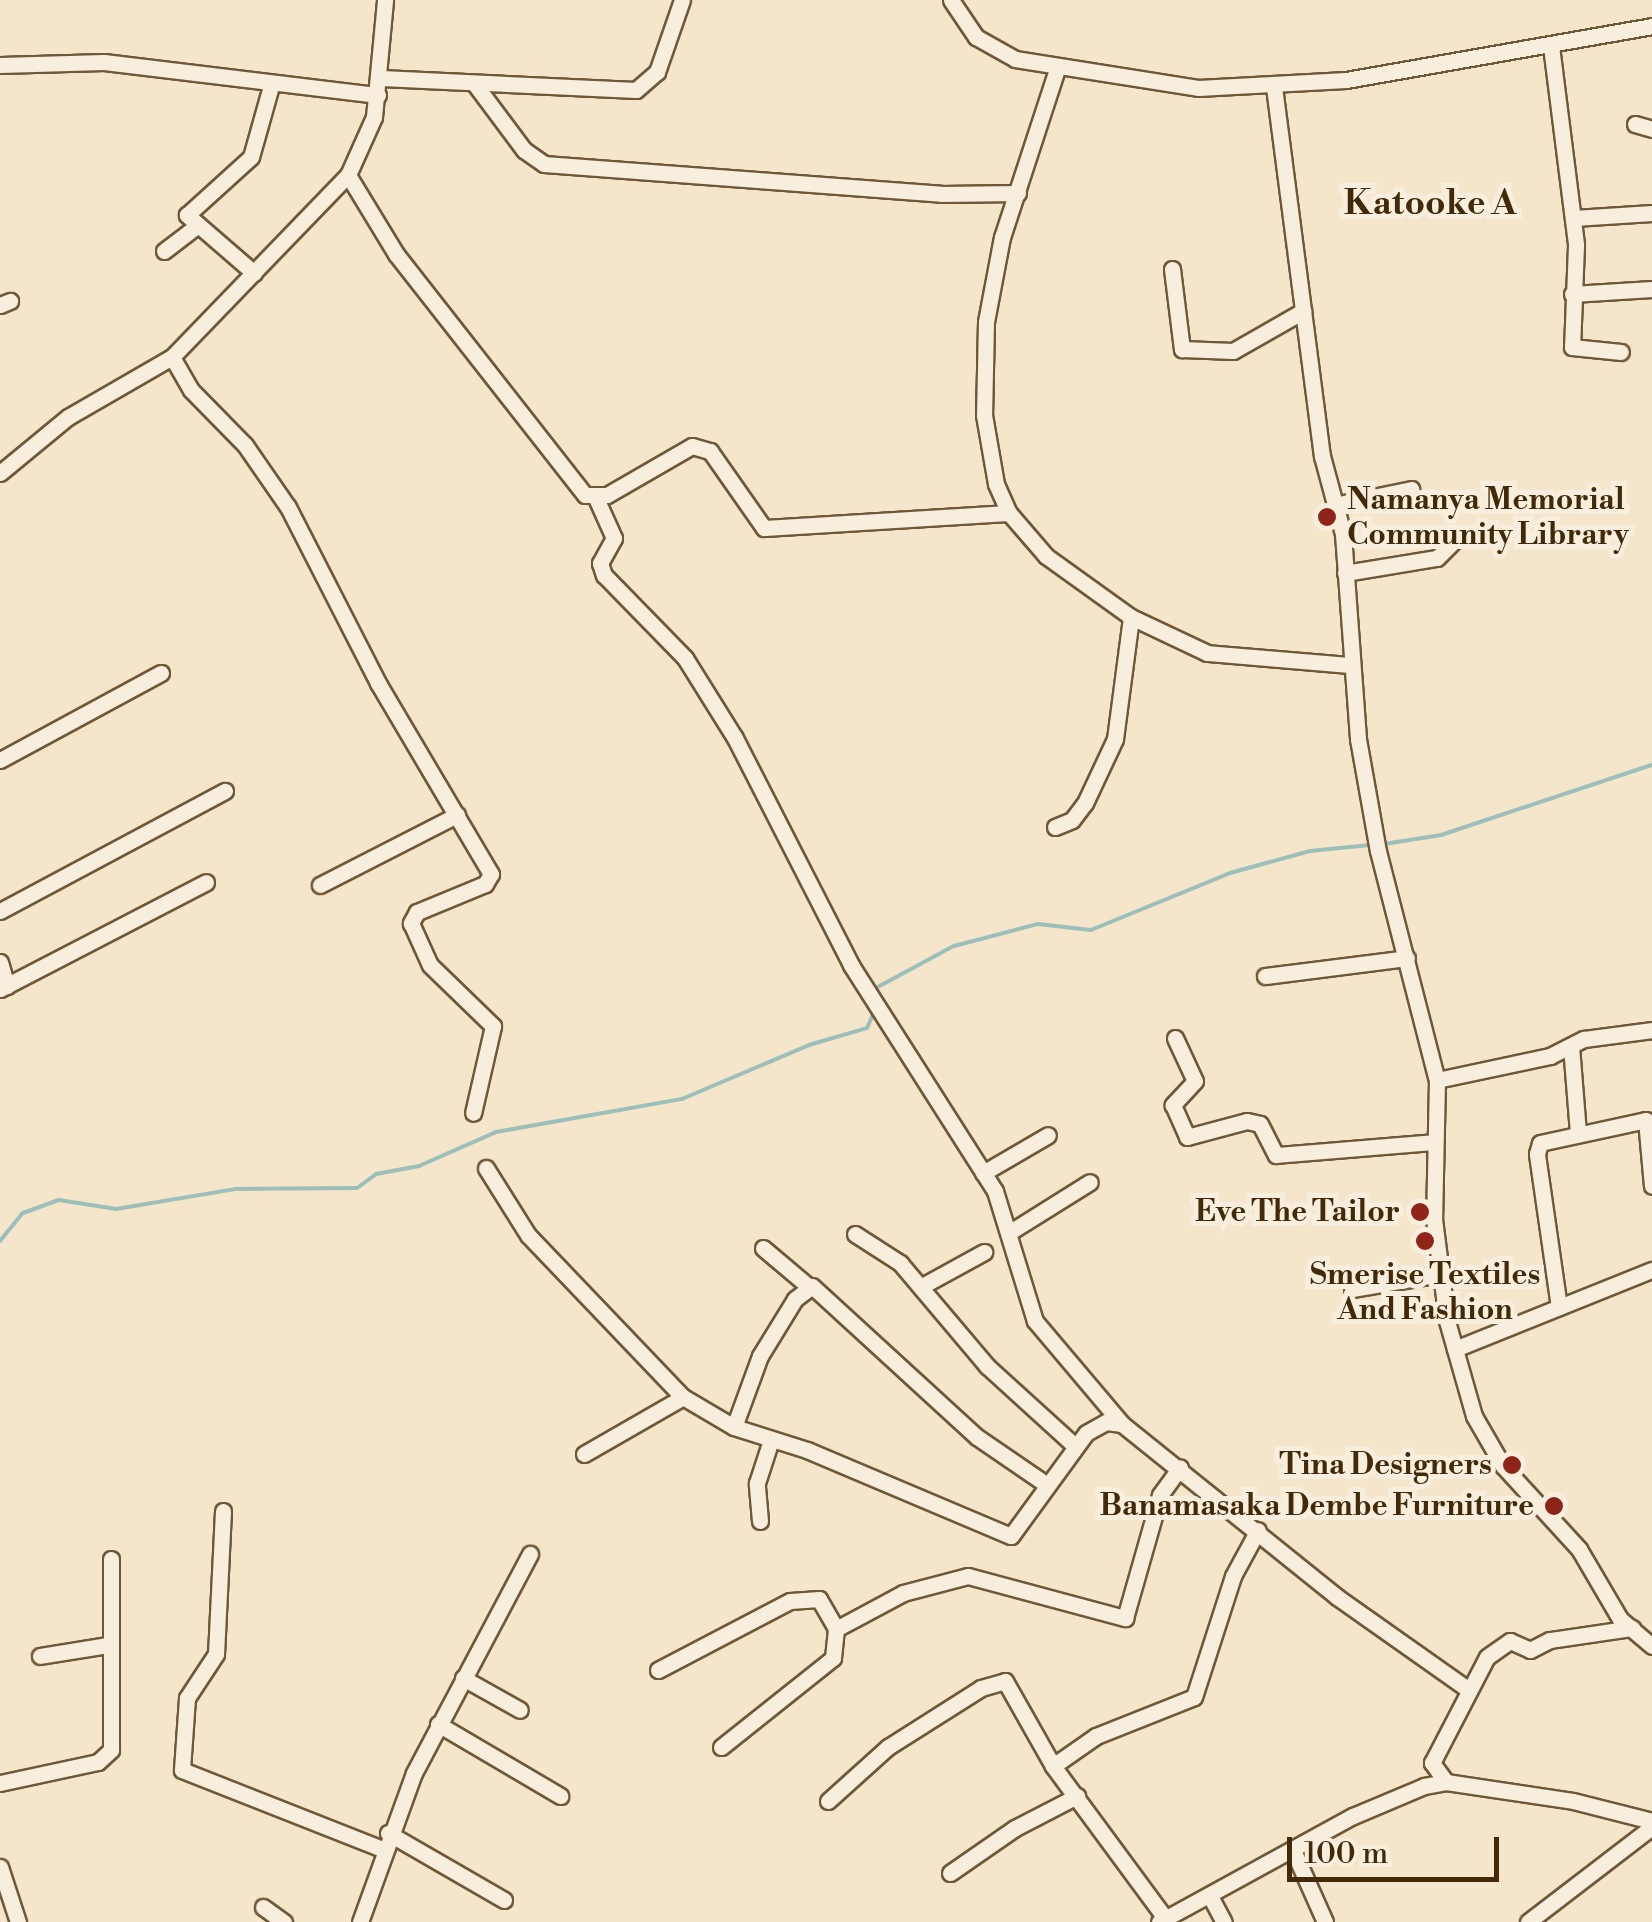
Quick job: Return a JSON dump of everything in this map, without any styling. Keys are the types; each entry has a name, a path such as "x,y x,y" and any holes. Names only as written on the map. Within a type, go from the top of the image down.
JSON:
{"street":[{"path":"0,474 68,417 172,357 348,174 379,86 385,0"},
{"path":"0,64 104,62 271,86 474,83 636,90 656,72 682,0"},
{"path":"951,0 976,37 1015,58 1198,88 1274,87 1551,46 1652,26"},
{"path":"1551,46 1574,218 1575,350 1621,352"},
{"path":"1058,66 999,254 982,370 991,460 1009,514 1046,556 1131,616 1207,653 1350,665"},
{"path":"474,83 524,150 544,164 941,194 1018,193"},
{"path":"254,273 188,212 240,170 260,141 271,86"},
{"path":"1274,87 1303,312 1345,572 1350,665 1376,843 1437,1080 1434,1142 1440,1274 1456,1349 1474,1416 1504,1466 1579,1549 1632,1628 1651,1643"},
{"path":"1635,124 1652,129"},
{"path":"348,174 396,254 569,482 596,498 614,538 600,563 604,575 685,658 736,738 871,991 983,1173 1010,1232 1035,1321 1122,1424 1338,1597 1466,1688"},
{"path":"1574,218 1652,213"},
{"path":"164,251 198,225"},
{"path":"1172,269 1182,348 1233,351 1303,312"},
{"path":"1572,294 1652,289"},
{"path":"172,357 200,402 272,481 378,683 457,815 490,879 418,912 410,923 430,965 493,1026 473,1113"},
{"path":"596,498 692,446 710,451 764,528 1009,514"},
{"path":"1334,505 1410,489"},
{"path":"1345,572 1437,558 1458,538"},
{"path":"1055,827 1072,820 1085,802 1114,739 1131,616"},
{"path":"0,760 161,673"},
{"path":"0,911 225,790"},
{"path":"320,886 457,815"},
{"path":"0,962 3,988 206,882"},
{"path":"1264,976 1407,958"},
{"path":"1437,1080 1464,1078 1571,1046 1652,1030"},
{"path":"1175,1038 1195,1081 1173,1105 1186,1136 1247,1122 1260,1124 1276,1154 1434,1142"},
{"path":"1571,1046 1578,1133"},
{"path":"1559,1307 1537,1154 1545,1140 1646,1120 1652,1186"},
{"path":"983,1173 1048,1136"},
{"path":"486,1168 528,1235 683,1398 734,1428 1011,1536 1075,1446 1094,1426 1122,1424"},
{"path":"1010,1232 1090,1182"},
{"path":"855,1234 922,1286 987,1366 1075,1446"},
{"path":"763,1248 977,1438 1047,1485"},
{"path":"922,1286 984,1252"},
{"path":"1456,1349 1652,1270"},
{"path":"1352,1290 1440,1274"},
{"path":"734,1428 750,1395 756,1364 808,1286"},
{"path":"584,1454 683,1398"},
{"path":"760,1522 756,1484 770,1440"},
{"path":"836,1629 916,1588 968,1576 1124,1618 1160,1495 1180,1467"},
{"path":"224,1511 216,1654 187,1698 182,1770 386,1841 504,1900"},
{"path":"1053,1766 1096,1736 1194,1697 1233,1576 1258,1530"},
{"path":"360,1922 386,1841 438,1724 530,1554"},
{"path":"0,1784 107,1756 114,1741 108,1645 111,1559"},
{"path":"658,1670 802,1597 819,1599 836,1629 828,1663 721,1747"},
{"path":"1446,1782 1432,1763 1466,1688 1487,1657 1510,1640 1530,1650 1550,1640 1632,1628"},
{"path":"40,1656 108,1645"},
{"path":"464,1678 520,1710"},
{"path":"828,1800 888,1747 1002,1681 1053,1766 1162,1920 1212,1898 1353,1816 1446,1782 1620,1809 1652,1824 1528,1922"},
{"path":"438,1724 560,1796"},
{"path":"950,1874 1016,1828 1077,1796"},
{"path":"1293,1850 1325,1922"},
{"path":"0,1867 18,1922"},
{"path":"1212,1898 1224,1922"},
{"path":"262,1907 284,1922"}],"waterway":[{"path":"1384,844 1441,835 1652,765"},
{"path":"874,989 954,946 1038,924 1091,930 1230,873 1310,851 1370,845"},
{"path":"0,1241 23,1213 59,1200 116,1209 236,1189 357,1188 376,1174 419,1166 496,1132 682,1099 809,1045 867,1028 874,1012"}],"place":[{"name":"Namanya Memorial Community Library","path":"1327,517"},
{"name":"Eve The Tailor","path":"1420,1212"},
{"name":"Smerise Textiles And Fashion","path":"1425,1241"},
{"name":"Tina Designers","path":"1512,1465"},
{"name":"Banamasaka Dembe Furniture","path":"1554,1506"}],"district":[{"name":"Katooke A","path":"1430,204"}]}
